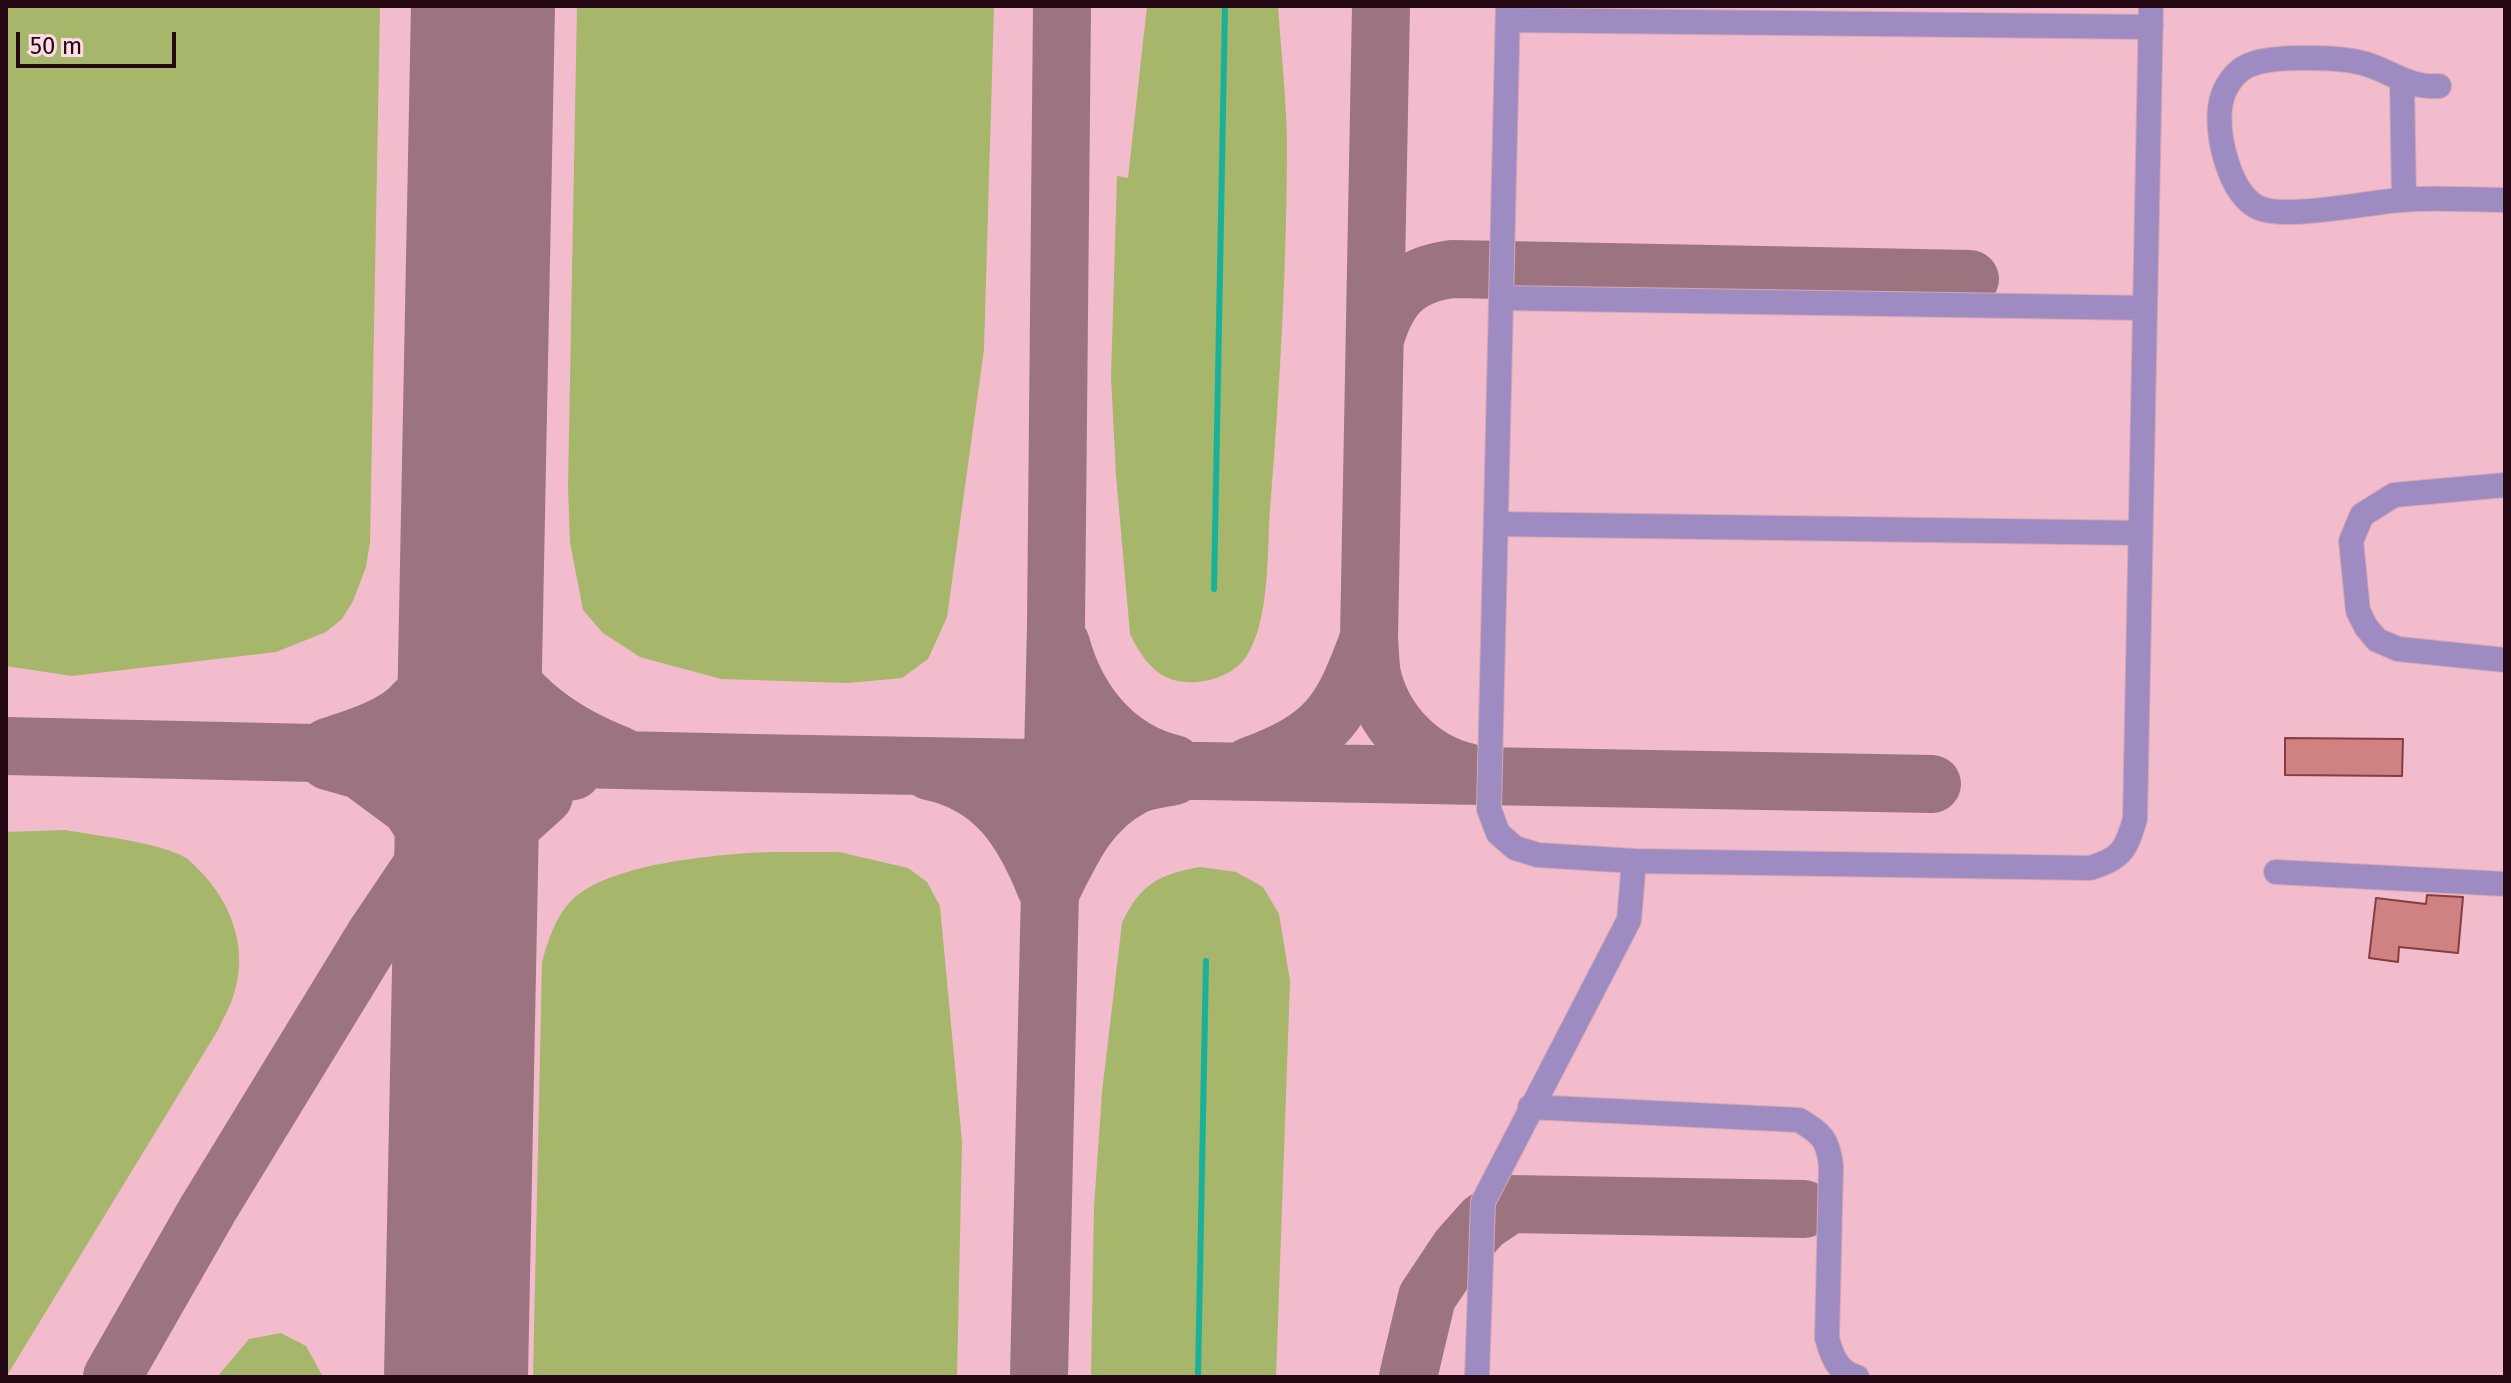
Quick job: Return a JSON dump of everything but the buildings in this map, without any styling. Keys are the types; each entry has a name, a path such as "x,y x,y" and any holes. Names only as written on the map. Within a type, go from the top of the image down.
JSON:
{"lane":[{"path":"1508,13 2151,16 2135,819 2128,845 2111,862 2090,868 1634,861 1538,855 1515,848 1498,833 1489,809 1508,13"},
{"path":"2439,86 2427,87 2402,81 2358,62 2304,59 2256,62 2241,69 2231,79 2220,105 2220,135 2227,164 2244,197 2258,208 2286,212 2404,199 2505,200"},
{"path":"2402,81 2404,199"},
{"path":"1501,298 2145,308"},
{"path":"2505,485 2394,495 2362,515 2351,541 2358,611 2377,640 2398,649 2505,660"},
{"path":"1496,524 2140,533"},
{"path":"1477,1377 1483,1202 1629,920 1634,861"},
{"path":"2276,872 2505,884"},
{"path":"1530,1107 1799,1120 1818,1131 1829,1146 1831,1166 1827,1338 1832,1358 1847,1374 1857,1377"}],"shaded area":[{"path":"6,6 2505,6 2505,1377 6,1377"}],"green space":[{"path":"6,6 380,6 370,542 366,567 353,601 342,619 326,632 276,652 72,676 6,666"},
{"path":"577,6 994,6 984,349 947,617 928,659 902,678 848,683 721,679 640,657 603,633 583,610 570,542 568,487"},
{"path":"1147,6 1278,6 1285,89 1284,278 1263,606 1254,642 1241,663 1219,677 1194,682 1176,681 1158,672 1139,651 1130,634 1116,475 1111,377 1117,176 1128,178"},
{"path":"65,830 145,844 174,852 190,861 211,883 228,910 238,941 238,974 232,1000 218,1030 6,1377 6,832"},
{"path":"771,852 839,852 908,868 927,882 940,906 962,1142 957,1377 533,1377 542,962 553,930 570,902 609,878 694,858"},
{"path":"1200,867 1236,872 1263,887 1279,914 1290,981 1276,1377 1091,1377 1094,1207 1102,1092 1122,923 1136,899 1153,883 1173,873"},
{"path":"281,1333 306,1346 323,1377 217,1377 249,1339"}],"waterway":[{"path":"1214,589 1225,6"},
{"path":"1198,1377 1206,961"}],"taxiway":[{"path":"1039,1377 1056,625 1062,6"},
{"path":"1381,6 1369,638 1371,670 1385,708 1406,737 1434,759 1467,772"},
{"path":"1375,339 1386,311 1401,290 1422,276 1452,269 1970,279"},
{"path":"471,591 484,639 512,683 560,725 619,755"},
{"path":"328,747 389,723 420,699 447,656 471,591"},
{"path":"1250,766 1298,744 1328,720 1350,686 1369,638"},
{"path":"1061,644 1077,684 1101,720 1133,747 1174,764"},
{"path":"6,746 1932,784"},
{"path":"328,761 360,770 410,807 465,895 503,833 544,796"},
{"path":"112,1377 208,1209 374,937 436,845 512,791 552,775 573,771"},
{"path":"929,771 952,777 989,798 1016,829 1046,888"},
{"path":"1053,887 1084,830 1105,806 1137,785 1174,776"},
{"path":"1408,1377 1427,1297 1459,1249 1483,1222 1510,1204 1804,1209"}],"runway":[{"path":"456,1377 483,6"}]}
